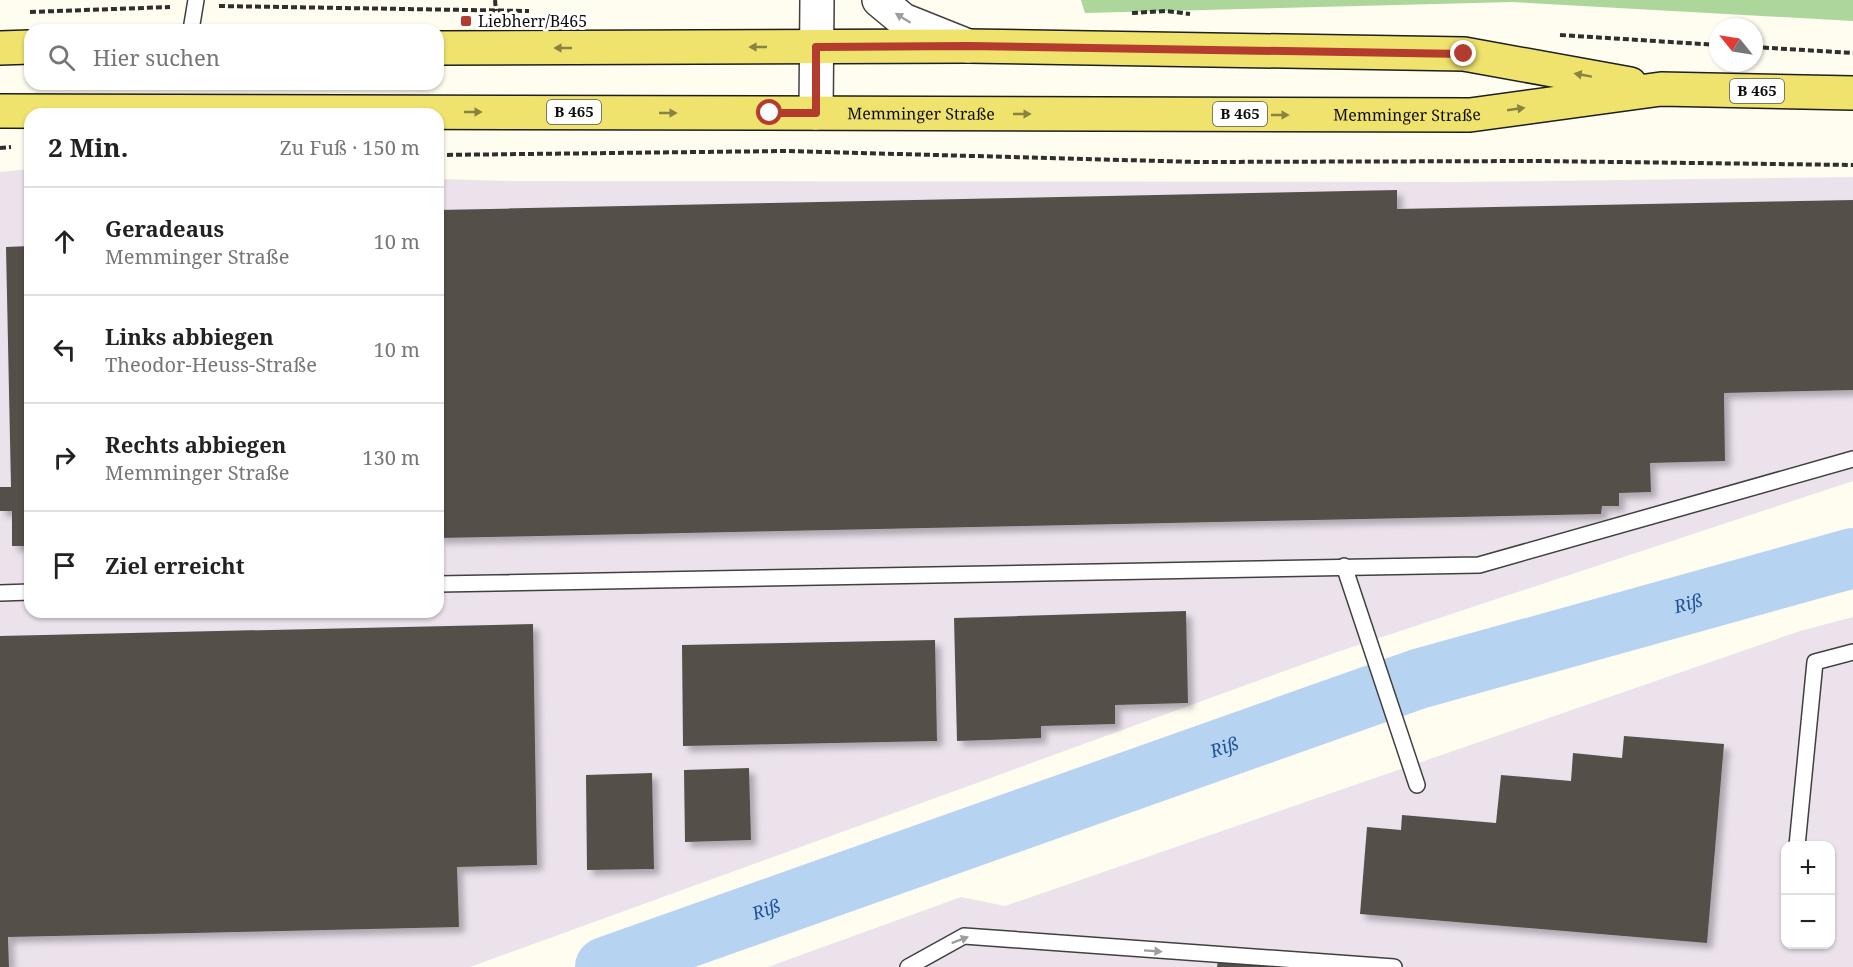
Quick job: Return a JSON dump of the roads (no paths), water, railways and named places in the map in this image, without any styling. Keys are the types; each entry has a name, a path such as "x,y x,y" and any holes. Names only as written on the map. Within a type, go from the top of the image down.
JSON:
{"main road":[{"name":"Memminger Straße","path":"444,48 968,46 1464,54 1661,89 1853,93"},
{"path":"0,48 24,47"},
{"name":"Memminger Straße","path":"444,112 1470,115 1661,89"},
{"name":"Memminger Straße","path":"0,111 24,111"}],"street":[{"path":"816,113 817,0"},
{"path":"879,0 903,20 968,46"}],"lane":[{"path":"192,24 196,3"},
{"path":"444,584 1479,565 1853,459"},
{"path":"1344,566 1417,784"},
{"path":"0,593 24,592"},
{"path":"1797,841 1815,662 1853,652"},
{"path":"908,967 964,936 1185,960 1394,967"}],"waterway":[{"name":"Riß","path":"605,967 1418,679 1853,558"}],"place":[{"name":"Liebherr/B465","path":"466,21"}]}
